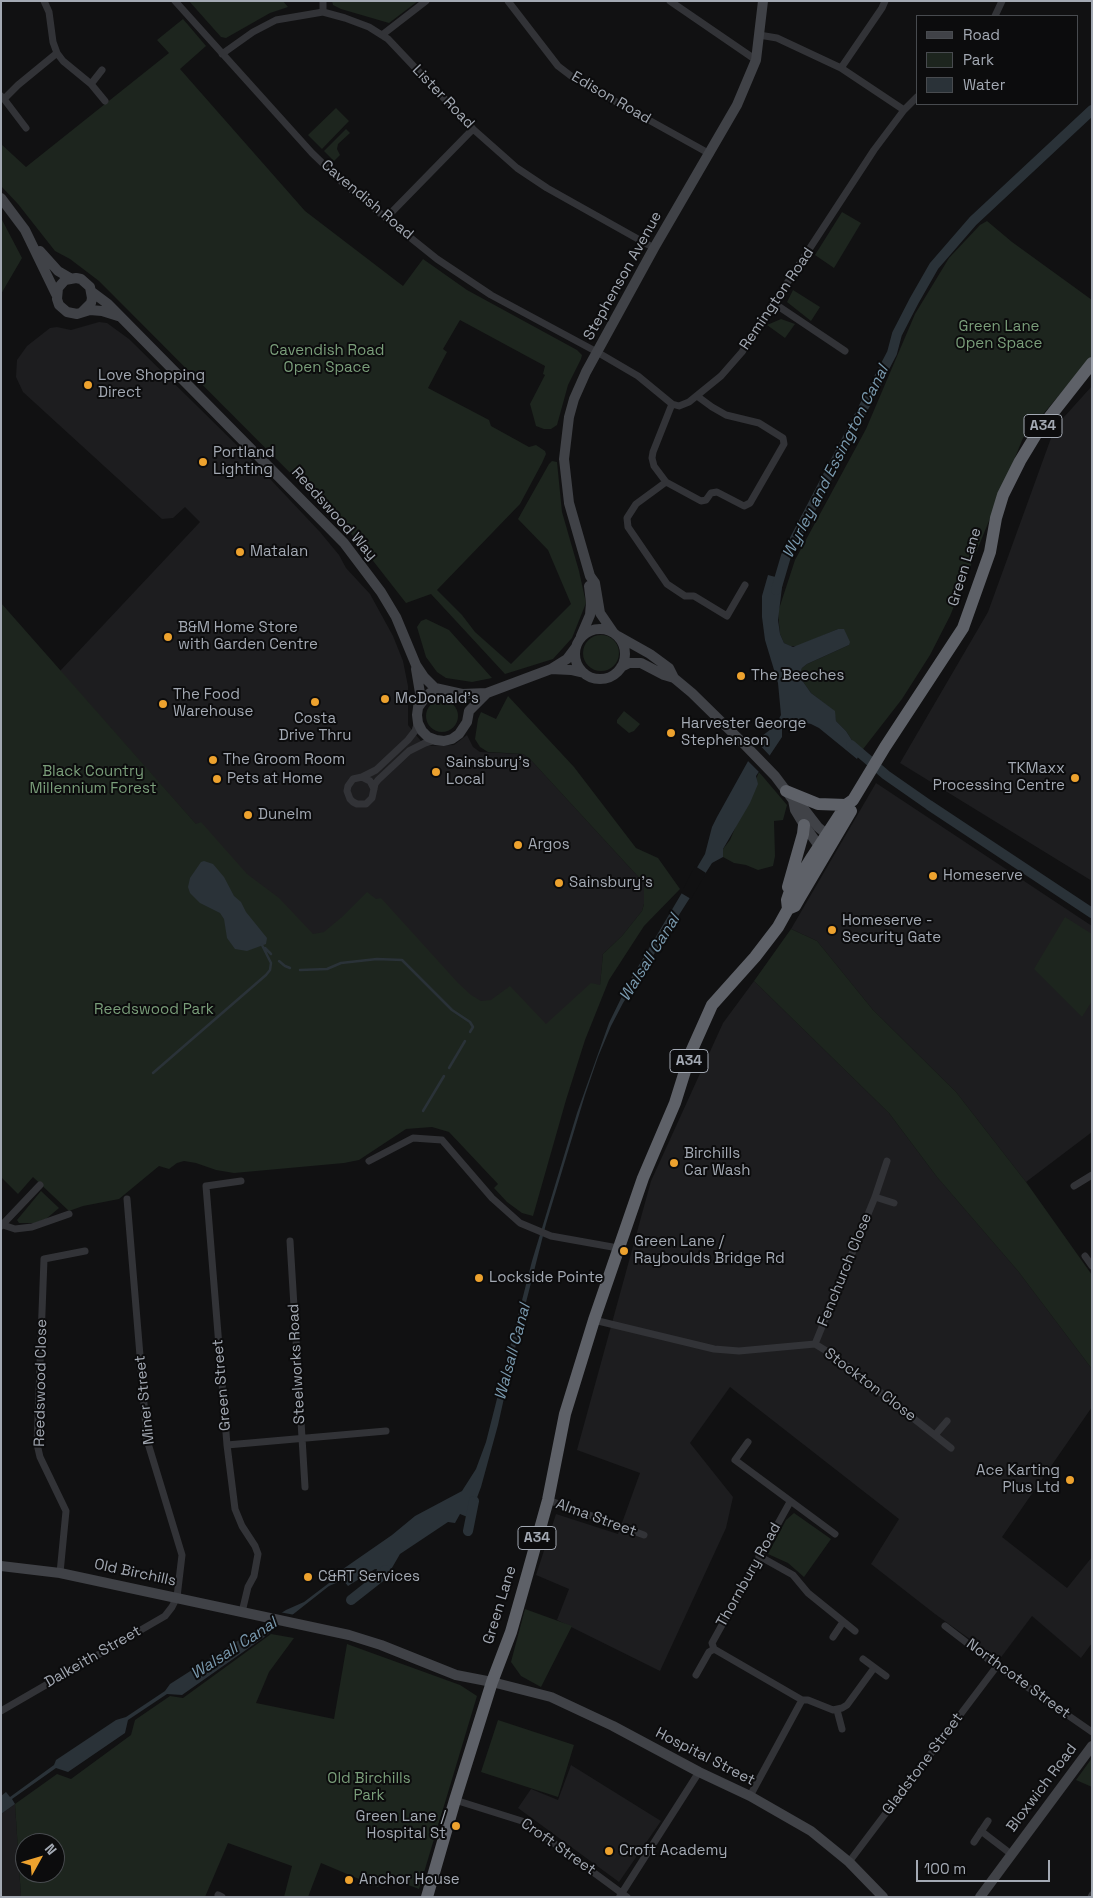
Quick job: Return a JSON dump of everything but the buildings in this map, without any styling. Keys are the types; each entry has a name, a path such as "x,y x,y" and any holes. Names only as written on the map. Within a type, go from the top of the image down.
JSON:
{"highway":[{"name":"Green Lane","path":"850,802 963,628 990,552 996,518 1003,495 1020,461 1037,433 1092,363"},
{"path":"789,796 800,796 818,804 850,802"},
{"name":"A34","path":"827,843 789,894 787,900 788,909 795,906 850,802"},
{"path":"789,894 787,887 804,825"},
{"name":"Green Lane","path":"427,1897 492,1682 511,1632 548,1500 566,1414 594,1320 643,1178 675,1103 692,1052 712,1005 755,957 778,927 788,909"}],"street":[{"path":"44,1 49,12 53,42 62,61 91,84 105,101"},
{"name":"Cavendish Road","path":"175,1 312,153 342,182 437,259 491,295 598,352"},
{"path":"323,1 323,12"},
{"path":"382,35 426,1"},
{"name":"Edison Road","path":"508,1 558,66 575,80 710,154"},
{"path":"670,1 756,60"},
{"name":"Stephenson Avenue","path":"577,645 590,615 590,576 569,503 564,459 566,431 574,399 654,248 737,105 756,60 763,1"},
{"path":"841,68 885,1"},
{"path":"995,15 1002,1"},
{"name":"Lister Road","path":"222,54 253,32 276,20 323,12 369,27 388,39 473,129 517,168 547,188 654,248"},
{"path":"759,35 776,38 841,68 904,110"},
{"path":"26,128 3,98 57,52"},
{"path":"91,84 102,70"},
{"name":"Remington Road","path":"672,404 684,405 697,396 721,376 742,352 874,150 904,110 916,98"},
{"path":"386,218 473,129"},
{"name":"Reedswood Way","path":"1,198 47,260 58,271 70,278 86,282 92,292 108,304 344,543 381,592 396,618 416,665 420,693 418,720"},
{"name":"Reedswood Way","path":"30,239 56,294 59,305 67,312 77,314 83,311 102,311 119,316"},
{"path":"56,294 61,284 70,278"},
{"path":"83,311 91,303 92,292"},
{"path":"775,304 845,351"},
{"path":"598,352 638,376 672,404 652,458 654,466 666,482 701,501 706,500 711,493 718,492 744,506 750,503 784,444 783,438 765,426 726,415 697,396"},
{"path":"666,482 636,504 628,518 628,527 667,584 685,596 694,596 727,616 745,585"},
{"name":"Stephenson Avenue","path":"590,576 595,583 600,613 616,634 662,662 669,668 674,678"},
{"path":"418,720 422,731 428,737 444,741 452,739 464,729 469,711 491,692 551,669 567,658 590,631 606,629 616,634 623,643 625,651 621,667 616,673 608,677 600,679 571,670 551,669"},
{"path":"577,645 576,660 585,674"},
{"name":"Stephenson Avenue","path":"621,667 628,664 641,663 674,678 692,693 772,773 789,796 804,825 827,843"},
{"name":"Reedswood Way","path":"416,665 436,688 450,692 463,701 467,719"},
{"path":"419,706 430,693 491,692"},
{"path":"418,720 415,731 408,740 376,770 369,775 353,780 348,786 348,795 353,802 361,804 369,801 372,798 378,780 409,751 422,744 436,740"},
{"path":"362,777 370,781 374,789"},
{"name":"Stephenson Avenue","path":"789,796 801,805 827,843"},
{"path":"369,1161 413,1138 442,1140 506,1212 520,1223 550,1236 618,1248"},
{"name":"Fenchurch Close","path":"815,1344 887,1161"},
{"path":"1074,1186 1092,1174"},
{"name":"Green Street","path":"241,1182 206,1186 235,1509 242,1526 258,1554 254,1576 248,1587 242,1612"},
{"path":"40,1185 2,1226 15,1229 32,1227 69,1214"},
{"name":"Fenchurch Close","path":"874,1197 894,1203"},
{"name":"Miner Street","path":"127,1199 147,1440 182,1555 177,1597"},
{"name":"Steelworks Road","path":"290,1241 305,1487"},
{"name":"Reedswood Close","path":"60,1573 66,1511 40,1457 37,1444 44,1259 85,1251"},
{"path":"1085,1256 1092,1266"},
{"name":"Stockton Close","path":"594,1320 714,1349 739,1351 815,1344 833,1355 950,1448"},
{"path":"935,1435 947,1421"},
{"path":"228,1445 386,1431"},
{"path":"748,1442 735,1460 835,1534"},
{"name":"Alma Street","path":"548,1500 644,1535"},
{"name":"Thornbury Road","path":"696,1675 709,1652 714,1649 712,1644 790,1502"},
{"path":"759,1556 792,1574 808,1593 855,1631"},
{"name":"Old Birchills","path":"1,1566 60,1573 359,1638 456,1675 492,1682"},
{"name":"Dalkeith Street","path":"1,1710 165,1616 172,1608 177,1597"},
{"path":"833,1637 843,1622"},
{"name":"Northcote Street","path":"946,1626 997,1666 1092,1732"},
{"path":"714,1649 802,1700 808,1700 833,1710 838,1710 847,1705 874,1668"},
{"path":"863,1659 886,1676"},
{"name":"Gladstone Street","path":"849,1862 997,1666"},
{"name":"Hospital Street","path":"492,1682 551,1698 613,1726 699,1772 750,1796 811,1831 849,1862 884,1897"},
{"path":"750,1796 802,1700"},
{"path":"838,1710 842,1729"},
{"name":"Bloxwich Road","path":"980,1897 1092,1746"},
{"path":"623,1896 699,1772"},
{"name":"Croft Street","path":"455,1800 525,1822 623,1896"},
{"path":"974,1842 988,1821"},
{"path":"981,1831 1011,1854"}],"shaded area":[{"path":"99,322 107,323 129,339 256,464 320,532 339,555 346,568 370,594 393,636 403,661 408,686 408,725 425,746 454,745 467,735 473,747 480,752 523,754 530,759 644,883 642,911 622,936 603,954 600,986 577,1029 481,1015 311,954 60,671 200,522 185,507 173,518 162,519 23,392 16,377 17,360 27,346 50,328 57,327 71,330"},
{"path":"1092,386 1092,881 900,763 988,612 1055,427"},
{"path":"876,783 1092,926 1092,1132 1026,1182 956,1092 873,1010 817,941 791,929"},
{"path":"754,981 889,1113 937,1177 1018,1271 1092,1369 1092,1407 1002,1537 1067,1588 1092,1557 1092,1643 1081,1658 1032,1616 999,1660 935,1614 871,1564 899,1519 730,1387 690,1443 733,1497 726,1528 660,1671 557,1620 569,1589 536,1575 556,1514 618,1534 640,1473 577,1450 651,1181 723,1023"},
{"name":"Croft Academy","path":"571,1765 661,1821 619,1882 518,1808 531,1789 558,1800"},
{"path":"15,1804 17,1833 15,1833 15,1883 20,1883 21,1897 1,1897 1,1814"}],"green space":[{"path":"189,1 283,1 288,7 270,13 226,38 221,37"},
{"path":"332,1 418,1 389,23 341,9 333,5"},
{"name":"Cavendish Road Open Space","path":"183,19 206,46 180,69 305,211 403,286 423,259 467,290 577,350 582,355 568,385 557,425 551,429 536,426 530,404 545,375 543,374 545,366 460,320 443,349 447,352 428,388 489,420 491,426 529,447 536,445 545,451 546,454 520,504 437,590 462,615 475,632 511,664 571,604 548,550 518,519 549,464 552,461 557,462 562,512 586,603 572,638 553,659 505,674 431,594 406,603 356,539 99,281 70,259 55,251 18,204 1,186 1,144 26,167 169,53 157,40"},
{"path":"336,108 349,121 322,149 308,135"},
{"path":"346,129 350,133 338,144 337,149 340,155 334,161 324,151"},
{"path":"842,212 861,223 834,268 815,255"},
{"path":"1,218 22,258 1,294"},
{"name":"Green Lane Open Space","path":"987,221 1012,242 1092,300 1092,356 1023,438 950,616 930,655 902,699 860,753 846,731 836,721 834,711 811,693 799,676 802,668 807,664 849,645 838,629 798,646 790,646 784,643 780,634 778,612 795,560 866,429 915,314 949,258 980,225"},
{"path":"793,290 820,307 811,321 787,302"},
{"path":"781,319 795,324 785,338 767,325"},
{"name":"Black Country Millennium Forest","path":"1,603 196,824 201,822 247,874 279,898 313,934 324,932 367,892 376,899 381,898 458,983 481,1001 491,1000 510,986 546,1024 591,983 600,985 603,954 622,936 642,911 644,883 530,759 523,754 488,752 480,747 475,739 481,712 496,719 508,696 574,767 636,848 658,858 680,889 644,926 609,980 585,1040 533,1216 522,1213 507,1202 494,1188 498,1184 449,1132 432,1127 406,1129 359,1160 344,1163 234,1173 184,1161 177,1163 169,1169 159,1166 119,1199 83,1206 69,1211 33,1177 18,1194 1,1177"},
{"path":"426,619 449,630 492,678 472,682 446,678 437,672 426,657 417,627 421,621"},
{"path":"601,635 613,641 619,653 613,665 601,671 589,665 583,653 589,641"},
{"path":"442,700 453,705 458,716 453,727 442,732 431,727 426,716 431,705"},
{"path":"624,711 640,724 634,731 629,733 617,723 617,720"},
{"path":"759,772 787,805 783,820 774,821 775,856 773,866 758,870 734,863 723,857 723,849 730,840"},
{"path":"1065,917 1092,934 1092,1001 1082,1017 1034,969"},
{"path":"791,929 817,941 873,1010 956,1092 1026,1182 1092,1275 1092,1369 1018,1271 937,1177 889,1113 754,981"},
{"path":"41,1191 59,1208 46,1219 35,1223 19,1223 17,1220"},
{"path":"794,1513 831,1539 804,1577 788,1563 768,1554 786,1520"},
{"path":"525,1609 572,1626 541,1687 521,1676 511,1662"},
{"name":"Old Birchills Park","path":"271,1634 294,1638 269,1672 256,1703 334,1719 347,1644 460,1685 477,1696 419,1889 382,1875 378,1887 321,1863 308,1897 284,1897 292,1866 228,1843 205,1897 21,1897 20,1883 65,1883 65,1833 17,1833 15,1804 57,1774 71,1779 131,1735 135,1720 170,1696 183,1698"},
{"path":"498,1720 574,1745 558,1797 481,1772"},
{"path":"1092,1758 1092,1787 1076,1780"}],"water":[{"name":"Walsall Canal","path":"768,575 783,579 778,620 780,634 784,643 793,647 838,629 844,629 850,642 849,645 807,664 802,668 799,676 811,693 835,711 836,721 846,731 860,753 857,759 819,728 811,724 791,721 782,728 782,737 756,776 758,784 750,803 723,849 723,857 712,863 623,1003 611,1026 585,1095 546,1224 521,1322 498,1425 481,1487 472,1511 468,1531 470,1518 460,1514 455,1523 448,1522 400,1554 389,1573 381,1580 377,1581 375,1578 377,1569 375,1569 348,1586 343,1580 329,1586 263,1638 182,1695 167,1694 128,1720 125,1733 68,1772 56,1768 12,1799 15,1804 1,1814 1,1796 6,1792 10,1797 54,1765 56,1760 116,1720 126,1717 165,1691 170,1684 286,1610 304,1602 329,1583 343,1569 392,1535 415,1516 462,1491 476,1469 486,1442 532,1261 577,1113 609,1023 629,982 705,854 712,827 762,736 775,726 781,715 778,683 765,640 762,617 762,596"},
{"path":"201,862 213,864 224,877 234,896 241,902 246,912 267,938 266,944 247,951 235,949 227,938 224,919 220,913 200,903 190,893 188,887 190,878"}],"pier":[{"path":"757,742 771,757 761,774 747,760"},
{"path":"695,866 706,873 691,899 681,893"},
{"path":"279,1612 295,1615 277,1630 257,1626"}],"waterway":[{"name":"Wyrley and Essington Canal","path":"776,590 786,556 892,353 897,334 934,266 973,221 1092,110"},
{"name":"Wyrley and Essington Canal","path":"851,745 886,775 929,805 1092,913"},
{"path":"153,1073 266,975 270,970 271,963 262,945"},
{"path":"265,948 271,954"},
{"path":"300,970 327,969 341,963 377,959 402,960 452,1010 470,1022 473,1027 470,1032"},
{"path":"279,961 290,968"},
{"path":"449,1068 465,1041"},
{"path":"423,1111 444,1076"},
{"path":"468,1531 474,1501"},
{"path":"351,1600 384,1574 385,1570"}],"place":[{"name":"Love Shopping Direct","path":"88,385"},
{"name":"Portland Lighting","path":"203,462"},
{"name":"Matalan","path":"240,552"},
{"name":"B&M Home Store with Garden Centre","path":"168,637"},
{"name":"The Beeches","path":"741,676"},
{"name":"McDonald's","path":"385,699"},
{"name":"Costa Drive Thru","path":"315,702"},
{"name":"The Food Warehouse","path":"163,704"},
{"name":"Harvester George Stephenson","path":"671,733"},
{"name":"The Groom Room","path":"213,760"},
{"name":"Sainsbury's Local","path":"436,772"},
{"name":"TKMaxx Processing Centre","path":"1075,778"},
{"name":"Pets at Home","path":"217,779"},
{"name":"Dunelm","path":"248,815"},
{"name":"Argos","path":"518,845"},
{"name":"Homeserve","path":"933,876"},
{"name":"Sainsbury's","path":"559,883"},
{"name":"Homeserve - Security Gate","path":"832,930"},
{"name":"Birchills Car Wash","path":"674,1163"},
{"name":"Green Lane / Rayboulds Bridge Rd","path":"624,1251"},
{"name":"Lockside Pointe","path":"479,1278"},
{"name":"Ace Karting Plus Ltd","path":"1070,1480"},
{"name":"C&RT Services","path":"308,1577"},
{"name":"Green Lane / Hospital St","path":"456,1826"},
{"name":"Croft Academy","path":"609,1851"},
{"name":"Anchor House","path":"349,1880"}],"park label":[{"name":"Reedswood Park","path":"154,1010"}]}
